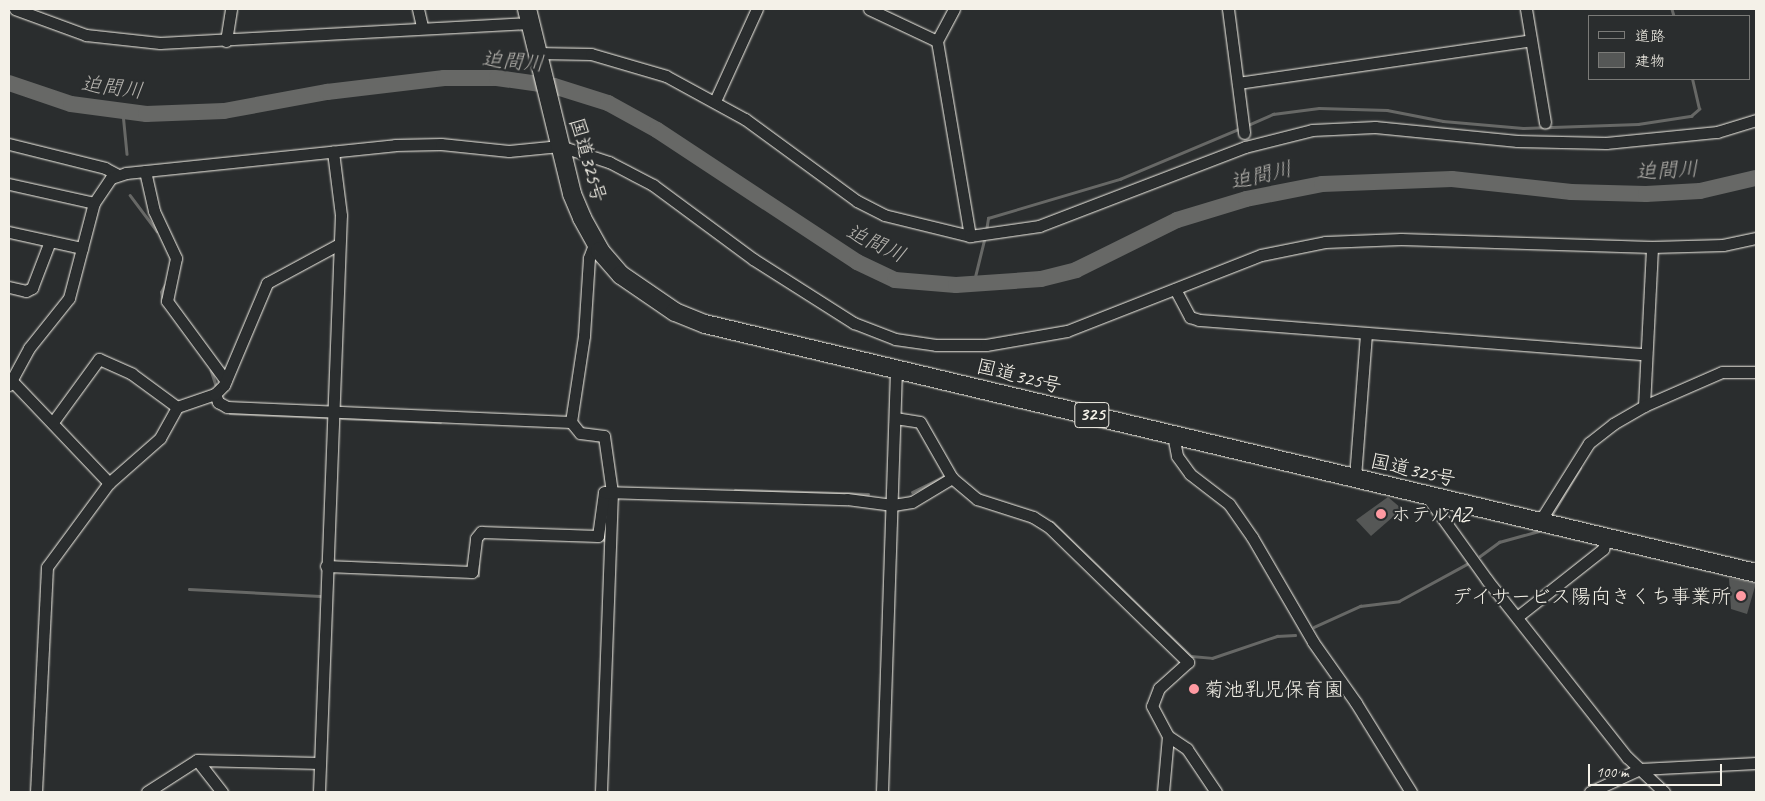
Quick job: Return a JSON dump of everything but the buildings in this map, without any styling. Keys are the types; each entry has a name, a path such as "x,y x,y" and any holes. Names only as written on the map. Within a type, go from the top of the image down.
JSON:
{"highway":[{"name":"国道325号","path":"529,16 572,194 594,242 632,285 690,319 1756,573"}],"street":[{"path":"15,9 86,35 160,43 226,41 529,16"},
{"path":"226,41 230,9"},
{"path":"418,9 422,26"},
{"path":"715,101 757,9"},
{"path":"869,9 937,41"},
{"path":"954,9 937,41 970,236"},
{"path":"1228,9 1244,133"},
{"path":"1526,9 1545,122"},
{"path":"1238,83 1531,40"},
{"path":"538,56 590,54 638,65 715,101 857,201 884,214 970,236 1046,224 1245,147 1312,130 1375,127 1517,141 1606,143 1717,132 1756,120"},
{"path":"9,144 105,168 118,175"},
{"path":"109,483 53,422 11,383 17,369 69,298 94,203 105,184 118,175 416,144 509,151 560,146 615,164 653,186 833,312 895,340 963,346 1041,338 1094,322 1261,255 1347,240 1652,248 1723,245 1756,238"},
{"path":"319,792 341,197 333,152"},
{"path":"145,171 154,211 176,258 167,301 226,380"},
{"path":"9,184 94,203"},
{"path":"9,232 82,248"},
{"path":"9,287 26,291 32,288 50,241"},
{"path":"594,242 589,258 584,336 571,422 580,433 604,436 612,492 601,792"},
{"path":"36,792 47,567 109,483 160,438 177,407 216,394 226,380 267,283 339,244"},
{"path":"1644,406 1645,354 1652,248"},
{"path":"1175,289 1190,317 1199,320 1645,354"},
{"path":"1355,478 1366,333"},
{"path":"53,422 99,359 132,374 177,407"},
{"path":"9,360 17,369"},
{"path":"882,792 896,368"},
{"path":"1540,521 1589,443 1644,406 1729,370 1756,372"},
{"path":"216,394 218,402 227,407 571,422"},
{"path":"895,418 920,422 952,478 982,501 1043,522 1188,662 1159,688 1153,699 1168,736 1163,792"},
{"path":"1173,435 1178,456 1190,474 1229,504 1252,538 1300,621 1356,703 1410,792"},
{"path":"326,566 472,572 476,538 480,532 598,536 602,494 612,492 839,498 893,504 912,502 952,478"},
{"path":"1426,495 1517,617 1640,769 1664,792"},
{"path":"1517,617 1603,549 1606,537"},
{"path":"1168,736 1187,749 1216,792"},
{"path":"147,792 197,760 320,763"},
{"path":"197,760 222,792"},
{"path":"1590,792 1640,769 1756,763"}],"waterway":[{"path":"1672,9 1674,15"},
{"name":"迫間川","path":"9,83 71,104 146,114 224,111 327,92 444,78 497,78 554,86 608,103 657,130 857,262 895,280 956,285 1041,279 1076,270 1177,220 1246,199 1322,184 1452,179 1571,192 1646,194 1700,191 1756,178"},
{"path":"1246,126 1273,114 1319,108 1387,110 1443,121 1523,128 1638,124 1691,116 1699,109 1692,80"},
{"path":"123,113 127,154"},
{"path":"986,231 988,218 1120,179 1241,128"},
{"path":"130,195 157,231"},
{"path":"973,285 985,236"},
{"path":"163,303 161,292 165,285"},
{"path":"211,370 216,385"},
{"path":"230,413 325,417"},
{"path":"342,418 440,422"},
{"path":"1551,516 1580,468"},
{"path":"912,492 945,476"},
{"path":"735,490 868,494"},
{"path":"1052,522 1191,656 1212,658 1277,636 1295,635"},
{"path":"600,539 605,540 605,525"},
{"path":"1480,556 1499,542 1539,531"},
{"path":"1314,627 1360,606 1399,601 1467,564"},
{"path":"473,576 478,576 478,566"},
{"path":"189,589 320,596"}],"place":[{"name":"ホテルAZ","path":"1381,514"},
{"name":"デイサービス陽向きくち事業所","path":"1741,596"},
{"name":"菊池乳児保育園","path":"1194,689"}]}
